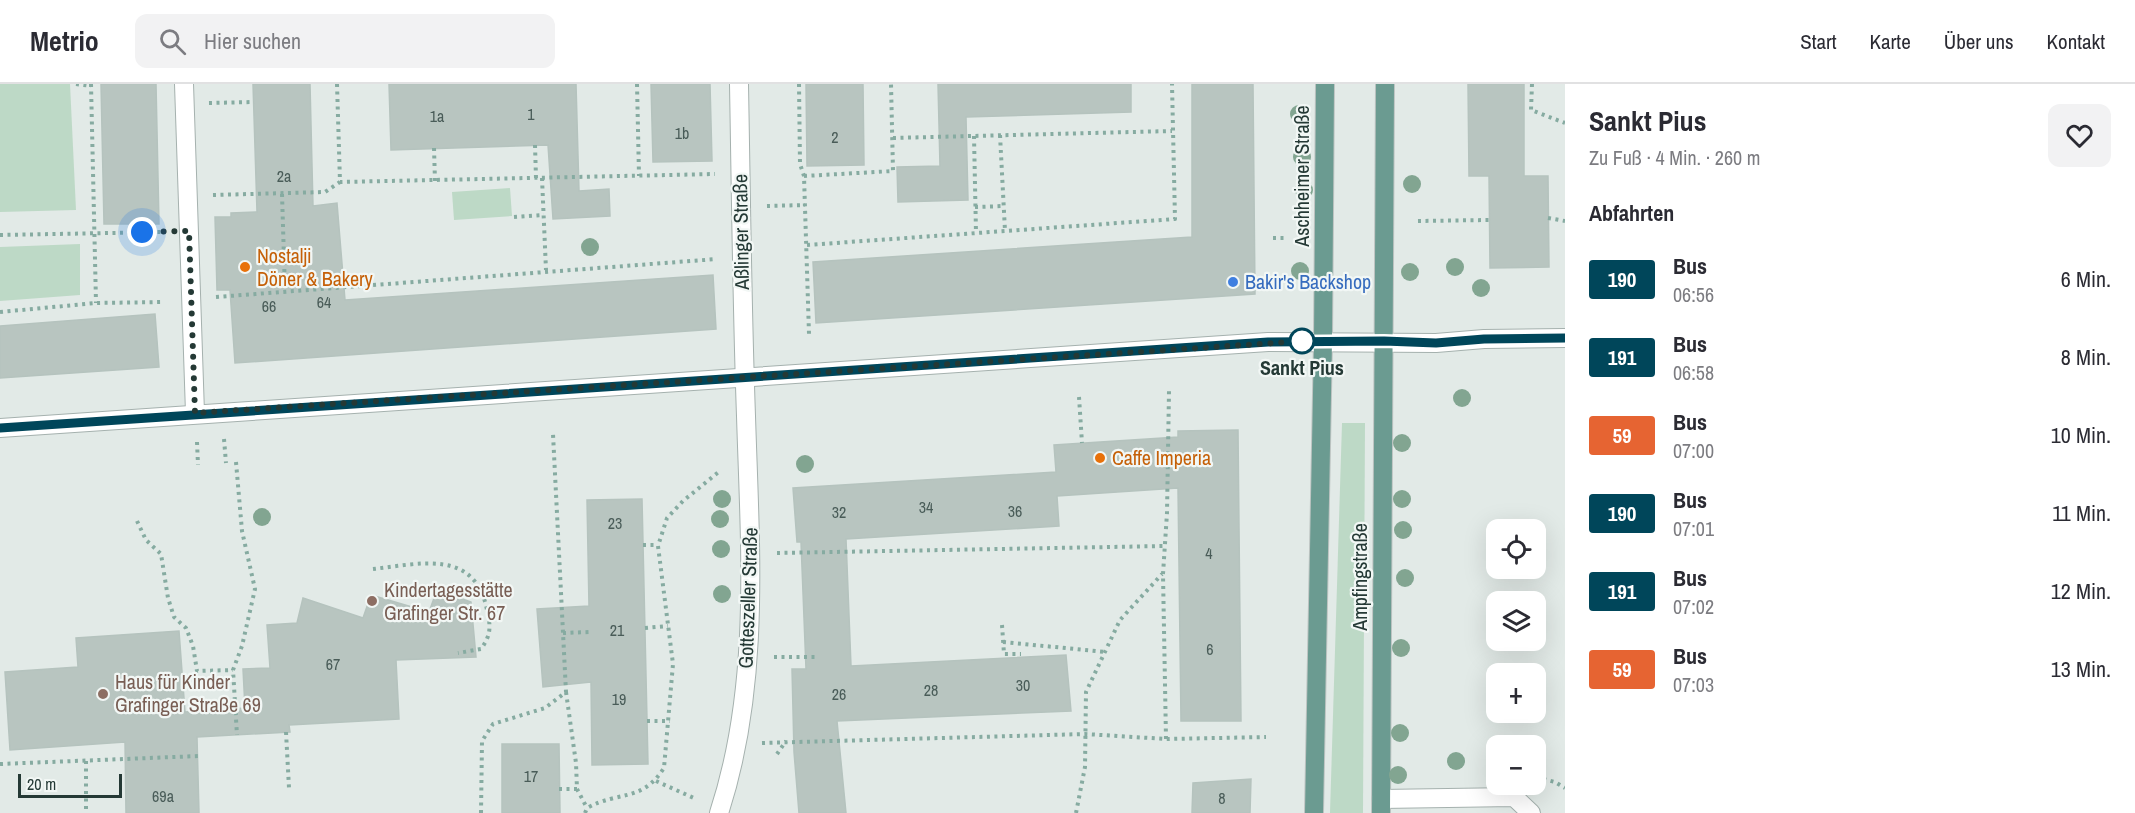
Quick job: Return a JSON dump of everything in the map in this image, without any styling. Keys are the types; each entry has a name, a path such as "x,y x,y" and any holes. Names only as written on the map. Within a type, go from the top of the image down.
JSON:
{"main road":[{"name":"Aschheimer Straße","path":"1323,341 1325,84"},
{"path":"1384,341 1385,84"},
{"name":"Ampfingstraße","path":"1314,813 1323,341"},
{"name":"Ampfingstraße","path":"1381,806 1384,341"}],"street":[{"path":"184,84 195,413"},
{"name":"Aßlinger Straße","path":"739,84 745,380"},
{"path":"0,428 195,413 745,380 1268,342 1436,343 1484,339 1565,338"},
{"name":"Gotteszeller Straße","path":"718,813 742,714 747,656 752,553 745,380"},
{"path":"1381,806 1514,805 1531,813"}],"path":[{"path":"76,84 91,85 96,303"},
{"path":"337,84 340,182"},
{"path":"637,84 639,176"},
{"path":"799,84 800,164 804,176 809,334"},
{"path":"804,176 893,171 891,84"},
{"path":"807,245 1175,219 1172,84"},
{"path":"1532,84 1531,110 1565,123"},
{"path":"185,103 254,102"},
{"path":"892,138 1172,131"},
{"path":"1000,135 1005,231"},
{"path":"974,136 976,233"},
{"path":"535,145 536,178"},
{"path":"434,148 435,181"},
{"path":"188,196 325,192 340,182 740,173"},
{"path":"542,178 546,270"},
{"path":"282,194 285,291"},
{"path":"740,202 805,205"},
{"path":"975,207 1004,206"},
{"path":"514,217 544,215"},
{"path":"1548,218 1565,221"},
{"path":"1418,221 1490,220"},
{"path":"0,235 189,231"},
{"path":"1273,238 1288,238"},
{"path":"0,312 96,303 152,304 546,270 742,258"},
{"path":"1166,739 1163,574 1169,390"},
{"path":"1079,397 1082,443"},
{"path":"553,434 566,692 576,763 577,789 586,810 603,799 644,791 656,781 664,768 670,721 673,664 658,546 667,518 683,501 722,469"},
{"path":"236,462 242,531 255,589 242,646 233,670 237,735"},
{"path":"137,520 146,540 161,554 168,598 174,617 186,628 194,646 197,671 233,670"},
{"path":"644,545 658,546"},
{"path":"752,553 1165,546"},
{"path":"373,569 445,563 468,572 485,599 490,637 481,649 458,653"},
{"path":"1076,813 1085,767 1086,692 1120,620 1163,574"},
{"path":"1002,625 1004,654 1021,654"},
{"path":"645,628 668,626"},
{"path":"563,633 590,632"},
{"path":"1003,642 1106,652"},
{"path":"747,656 816,657"},
{"path":"481,813 482,741 493,724 545,708 566,692"},
{"path":"647,721 670,721"},
{"path":"286,732 290,788"},
{"path":"759,743 787,740 1085,734 1166,739 1266,737"},
{"path":"777,754 787,740"},
{"path":"0,764 199,756"},
{"path":"86,761 86,813"},
{"path":"1546,780 1565,788"},
{"path":"656,781 697,800"},
{"path":"559,789 577,789"}],"green space":[{"path":"0,84 70,84 76,210 0,212"},
{"path":"510,188 512,216 454,220 452,192"},
{"path":"80,244 80,295 0,301 0,247"},
{"path":"1342,423 1365,423 1363,813 1330,813"}],"building":[{"path":"101,84 156,84 159,224 104,224"},
{"path":"253,84 310,84 313,206 337,203 345,300 713,275 716,329 235,363 230,290 217,290 215,217 231,217 231,213 257,212"},
{"path":"389,84 576,84 579,191 609,189 610,216 553,219 548,145 391,150"},
{"path":"651,84 710,84 712,161 653,162"},
{"path":"806,84 863,84 864,165 807,166"},
{"path":"938,84 1131,84 1131,112 966,117 968,200 898,202 897,167 940,166"},
{"path":"1192,84 1253,84 1255,294 816,323 813,262 1192,237"},
{"path":"1468,84 1524,84 1524,176 1548,176 1549,267 1490,268 1489,176 1469,176"},
{"path":"155,314 159,367 0,378 0,326"},
{"path":"1238,430 1241,721 1181,721 1178,488 1057,496 1059,526 846,539 851,666 1066,655 1071,711 837,721 846,813 799,813 794,752 792,669 806,669 801,542 797,542 793,488 1056,472 1054,445 1178,437 1178,431"},
{"path":"642,499 648,764 592,765 591,682 543,687 537,609 589,606 587,500"},
{"path":"437,590 471,602 476,657 396,660 399,719 289,725 290,732 197,737 199,813 126,813 125,742 10,750 5,672 78,667 76,638 179,631 185,712 245,708 243,669 270,668 267,625 297,623 303,598 363,618 371,595 429,612"},
{"path":"502,744 559,744 560,813 502,813"},
{"path":"1251,779 1250,813 1192,813 1193,783"}],"bus line":[{"name":"190","path":"0,428 195,413 745,380 1268,342 1436,343 1484,339 1565,338"}],"place":[{"name":"Nostalji Döner & Bakery","path":"245,267"},
{"name":"Bakir's Backshop","path":"1233,282"},
{"name":"Sankt Pius","path":"1302,341"},
{"name":"Caffe Imperia","path":"1100,458"},
{"name":"Kindertagesstätte Grafinger Str. 67","path":"372,601"},
{"name":"Haus für Kinder Grafinger Straße 69","path":"103,694"}],"route":[{"path":"142,232 189,231 195,413 745,380 1305,341 1302,341"}]}
